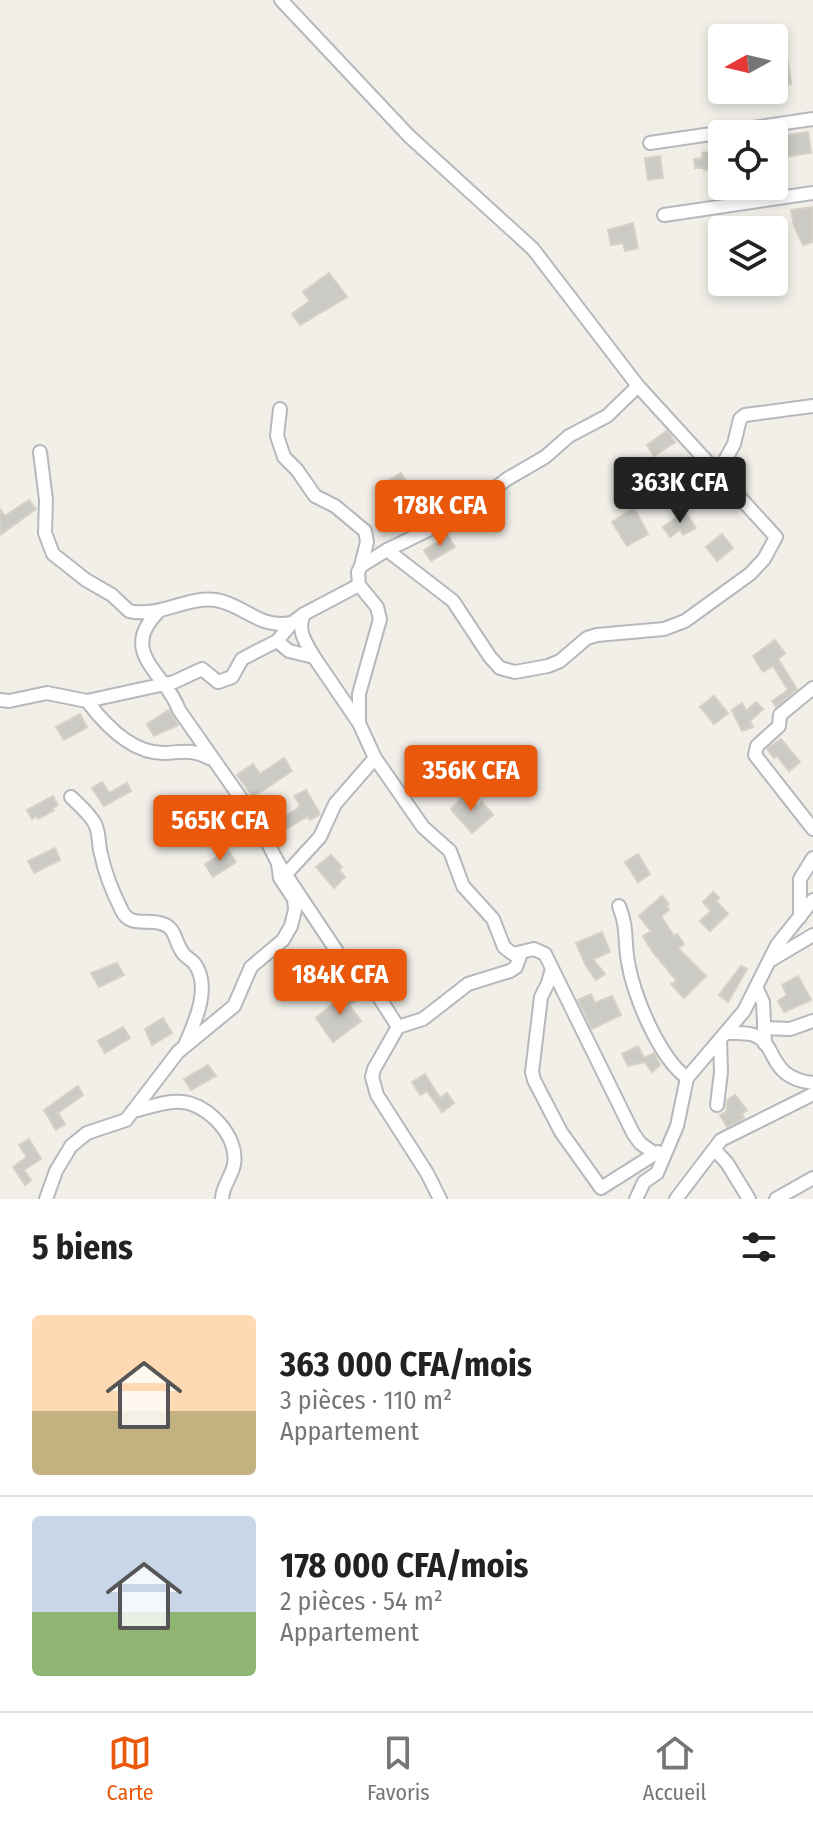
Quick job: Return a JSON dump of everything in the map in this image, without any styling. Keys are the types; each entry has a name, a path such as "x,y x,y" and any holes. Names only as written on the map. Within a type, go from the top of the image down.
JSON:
{"street":[{"path":"281,0 409,136 533,249 638,386 776,537 764,559 750,574 685,621 664,629 597,635 587,638 560,661 515,672 500,668 453,601 387,550"},
{"path":"650,143 813,119"},
{"path":"664,215 813,193"},
{"path":"361,566 463,513 507,479 545,457 569,436 607,416 638,386"},
{"path":"718,473 734,444 740,419 745,415 813,406"},
{"path":"280,409 277,436 284,457 315,496 335,506 365,531 367,542 358,572 359,585 377,607 380,619 359,694 359,723"},
{"path":"40,452 46,500 45,533 56,558 112,595 129,611 158,612 189,602 218,600 269,624 292,623"},
{"path":"702,455 728,452"},
{"path":"0,700 47,693 87,701 185,678 202,669 218,682 224,681 232,677 242,659 277,641 304,614 359,585"},
{"path":"158,612 145,627 142,642 148,664 256,820 344,962 379,997 398,1027"},
{"path":"304,614 300,622 301,631 314,657 359,723 375,758 423,827 450,851 463,886 493,919 504,947 513,954 541,950 633,1133 640,1143 655,1154"},
{"path":"277,641 289,651 314,657"},
{"path":"175,699 185,678"},
{"path":"813,688 780,715 779,726 757,746 755,755 813,829"},
{"path":"87,701 116,733 137,745 162,753 191,750 212,759"},
{"path":"46,1199 56,1171 71,1146 87,1133 119,1124 185,1046 234,1006 251,967 276,948 289,931 295,916 294,899 280,878 283,868 320,837 335,804 375,758"},
{"path":"71,797 94,820 105,872 124,914 134,921 161,923 170,927 177,937 178,947 198,971 201,998 185,1046"},
{"path":"800,917 800,879 813,858"},
{"path":"636,1199 644,1182 657,1173 677,1126 687,1078 744,1011 777,945 813,900"},
{"path":"619,906 628,934 627,959 633,983 667,1058 687,1078"},
{"path":"768,962 813,935"},
{"path":"440,1199 374,1087 374,1069 398,1027 423,1019 468,984 510,971 516,967 521,953"},
{"path":"552,969 541,997 532,1076 561,1132 601,1188 668,1146"},
{"path":"756,987 762,997 765,1044"},
{"path":"764,1028 790,1029 813,1021"},
{"path":"724,1036 750,1034 765,1044 791,1091 800,1100"},
{"path":"717,1105 724,1036"},
{"path":"782,1071 792,1078 813,1083"},
{"path":"676,1199 721,1140 813,1094"},
{"path":"133,1111 180,1101 207,1112 229,1137 234,1152 234,1163 223,1187 222,1199"},
{"path":"715,1150 727,1163 749,1199"},
{"path":"776,1199 813,1178"}],"building":[{"path":"808,132 811,153 788,156 788,135"},
{"path":"708,152 708,170 695,168 694,159 702,158 702,153"},
{"path":"660,156 663,178 648,180 645,158"},
{"path":"813,207 813,242 803,245 791,210"},
{"path":"633,223 638,248 625,251 623,243 611,245 608,230"},
{"path":"329,273 347,297 300,325 292,314 310,301 303,292"},
{"path":"667,431 675,442 654,456 647,445"},
{"path":"661,470 669,483 653,494 650,490 647,493 641,484"},
{"path":"401,473 412,492 397,501 386,482"},
{"path":"29,500 36,509 0,535 0,509 5,516"},
{"path":"634,508 648,534 627,546 612,522"},
{"path":"685,512 696,528 683,535 680,530 670,537 663,527"},
{"path":"722,534 733,548 717,561 706,547"},
{"path":"448,536 455,547 431,561 424,550"},
{"path":"775,640 785,653 778,659 797,689 776,707 772,701 788,690 773,666 763,672 753,656"},
{"path":"714,696 728,713 714,724 700,707"},
{"path":"756,702 763,709 750,721 753,727 742,731 732,710 742,703 746,711"},
{"path":"169,710 178,725 154,736 147,724"},
{"path":"80,714 87,727 64,740 56,727"},
{"path":"781,739 800,762 789,771 767,749"},
{"path":"284,758 292,771 253,797 237,775 253,764 260,774"},
{"path":"102,782 109,793 127,783 131,791 104,806 92,788"},
{"path":"306,790 320,814 310,820 308,817 303,819 276,835 270,825 297,809 300,805 294,796"},
{"path":"467,792 478,806 482,802 493,815 472,833 451,809"},
{"path":"53,796 58,805 54,810 32,819 27,810"},
{"path":"55,848 60,860 34,873 28,861"},
{"path":"228,850 236,862 213,877 205,864"},
{"path":"638,854 650,874 638,882 625,862"},
{"path":"331,855 342,867 339,870 345,877 334,888 316,867"},
{"path":"713,892 719,898 716,901 728,914 710,931 700,921 711,911 703,902"},
{"path":"662,896 669,904 666,906 669,910 661,916 674,936 677,934 684,944 678,948 706,976 684,998 671,984 677,981 643,936 651,931 639,916"},
{"path":"602,932 610,952 593,959 605,974 596,980 576,943"},
{"path":"117,963 124,975 99,987 91,973"},
{"path":"741,966 747,969 728,1002 719,995"},
{"path":"798,976 811,1000 784,1012 778,1001 787,995 782,985"},
{"path":"351,989 359,999 349,1005 361,1021 333,1042 316,1018"},
{"path":"591,994 595,1003 612,996 621,1015 592,1029 578,1000"},
{"path":"163,1018 172,1033 152,1045 145,1029"},
{"path":"123,1027 130,1038 105,1053 98,1041"},
{"path":"638,1046 644,1058 654,1053 660,1065 652,1072 645,1062 628,1066 622,1054"},
{"path":"208,1065 216,1076 191,1090 184,1079"},
{"path":"425,1074 440,1098 447,1093 454,1103 442,1112 427,1091 420,1095 412,1082"},
{"path":"78,1086 83,1095 58,1113 65,1124 56,1130 44,1110"},
{"path":"735,1095 747,1110 742,1114 744,1118 727,1127 720,1115 726,1112 727,1100"},
{"path":"29,1139 41,1159 24,1170 31,1180 25,1185 13,1167 27,1157 19,1145"}]}
